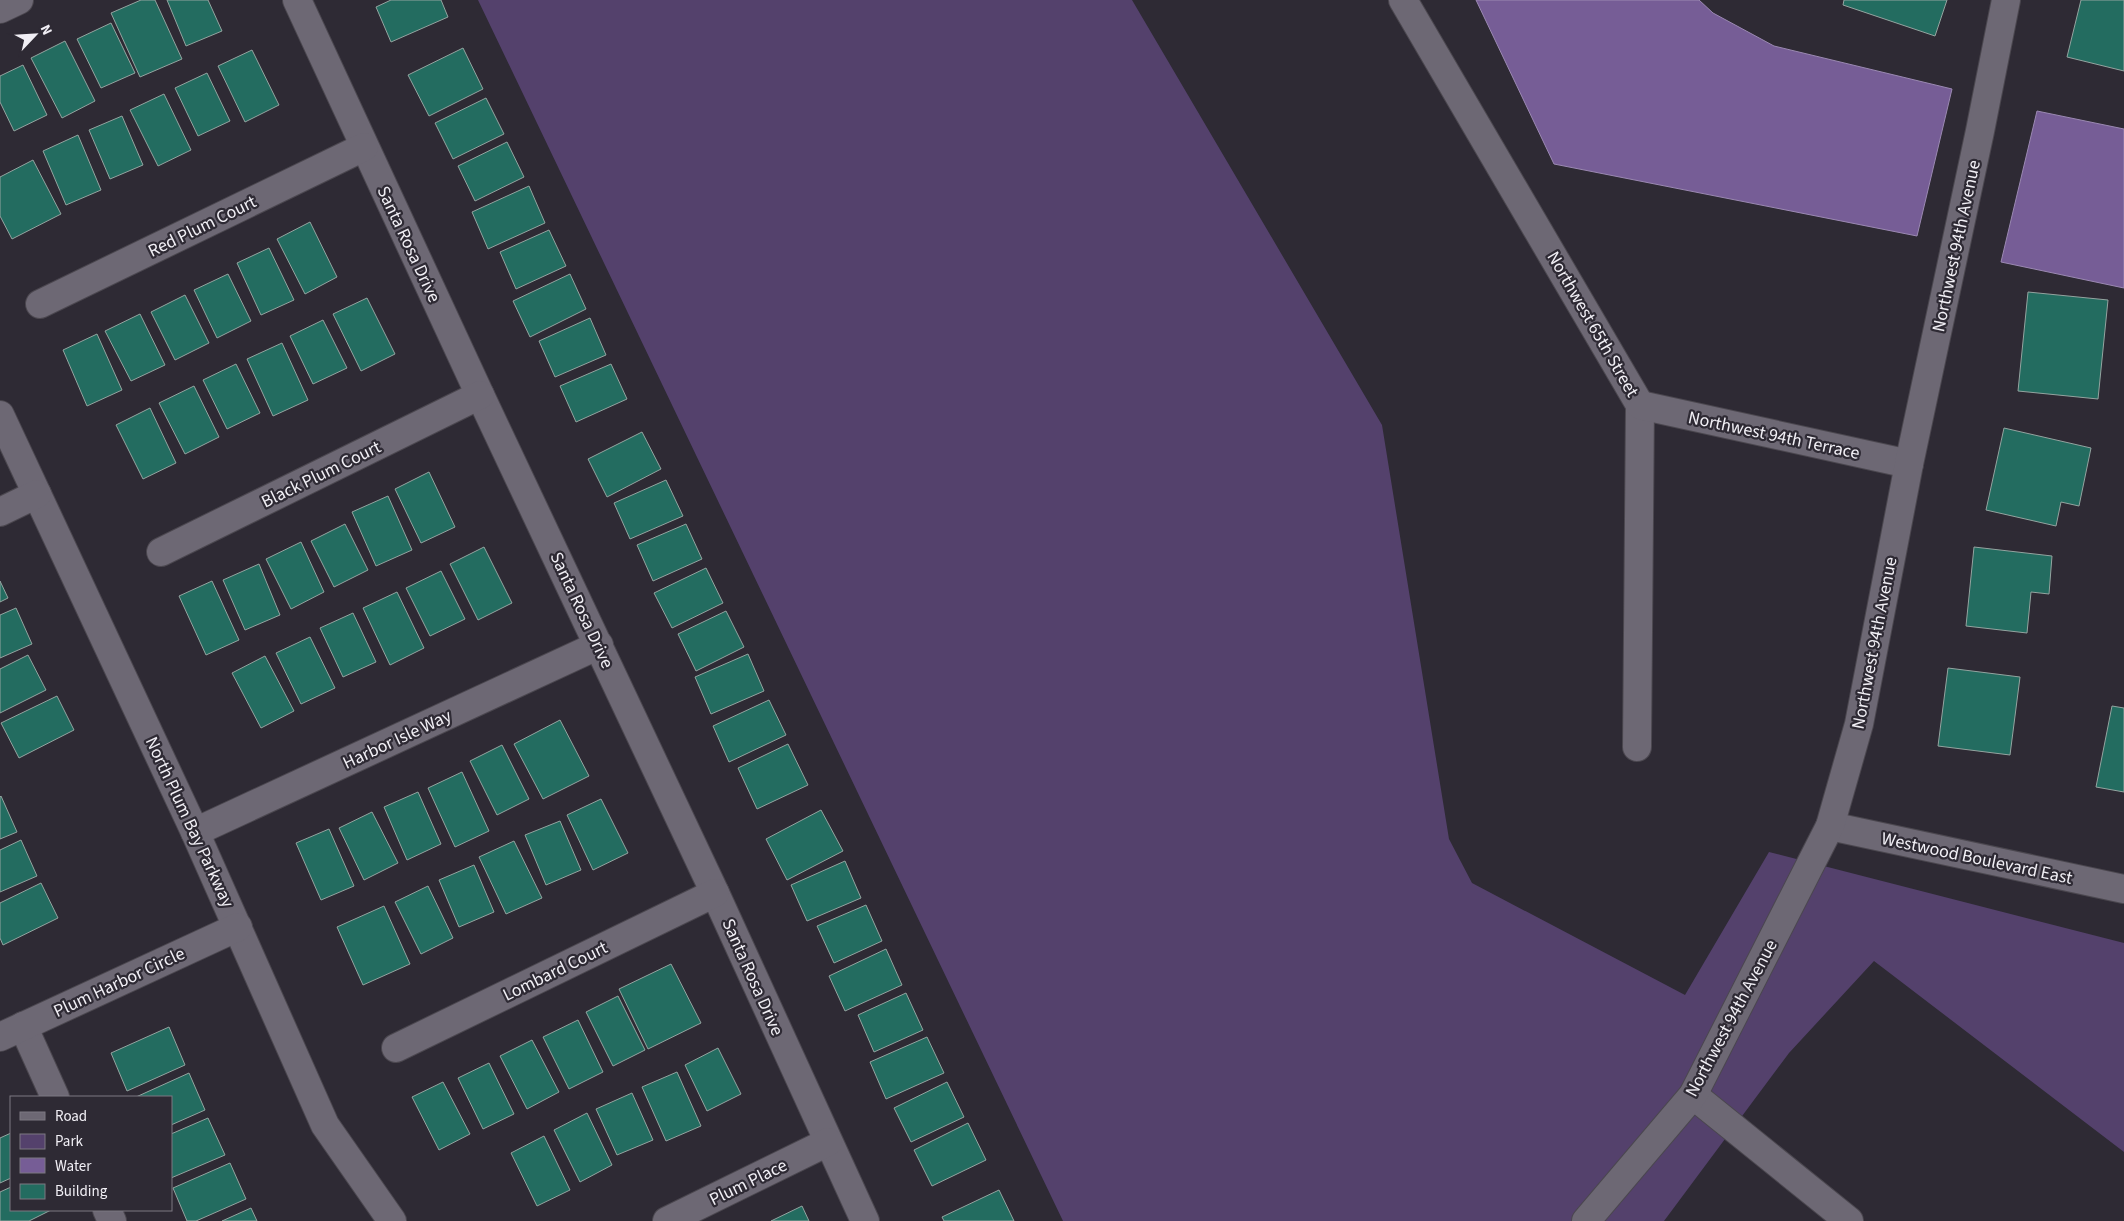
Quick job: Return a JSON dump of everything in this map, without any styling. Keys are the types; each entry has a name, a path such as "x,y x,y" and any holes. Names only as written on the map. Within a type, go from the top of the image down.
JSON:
{"street":[{"path":"0,9 19,0"},
{"name":"Santa Rosa Drive","path":"297,0 480,395 715,893 865,1221"},
{"name":"Northwest 65th Street","path":"1403,0 1640,405 1637,748"},
{"name":"Northwest 94th Avenue","path":"1586,1221 1693,1095 1830,826 1860,724 1909,464 2006,0"},
{"name":"Red Plum Court","path":"40,304 364,147"},
{"name":"Black Plum Court","path":"161,552 480,395"},
{"name":"Northwest 94th Terrace","path":"1640,405 1909,464"},
{"name":"North Plum Bay Parkway","path":"0,415 195,832 326,1125 392,1221"},
{"path":"0,512 37,494"},
{"name":"Harbor Isle Way","path":"195,832 599,645"},
{"name":"Westwood Boulevard East","path":"1830,826 2124,889"},
{"name":"Lombard Court","path":"396,1048 715,893"},
{"name":"Plum Harbor Circle","path":"12,1032 238,927"},
{"path":"12,1032 54,1096"},
{"path":"1693,1095 1842,1218"},
{"name":"Plum Place","path":"667,1221 828,1142"}],"green space":[{"path":"478,0 1132,0 1382,425 1449,839 1472,883 1685,995 1769,852 2124,943 2124,1152 1874,961 1789,1053 1664,1221 1063,1221"}],"water":[{"path":"1476,0 1699,0 1713,13 1774,46 1952,89 1917,236 1554,164"},
{"path":"2037,111 2124,129 2124,288 2001,262"}],"building":[{"path":"141,0 155,0 182,59 140,77 111,13"},
{"path":"167,0 208,0 222,31 186,46"},
{"path":"391,0 441,0 448,17 391,42 376,7"},
{"path":"1844,0 1947,0 1935,36 1843,5"},
{"path":"2081,0 2124,0 2124,71 2067,57"},
{"path":"111,23 135,73 101,88 77,39"},
{"path":"65,41 95,101 62,118 31,58"},
{"path":"463,48 483,89 429,116 408,75"},
{"path":"252,50 279,105 245,122 218,66"},
{"path":"23,65 47,115 14,131 0,102 0,76"},
{"path":"207,73 230,121 198,136 175,88"},
{"path":"164,94 191,150 158,166 130,110"},
{"path":"486,98 504,134 453,159 435,123"},
{"path":"122,116 143,165 110,179 89,130"},
{"path":"78,135 101,190 66,205 43,151"},
{"path":"507,142 524,177 475,201 458,166"},
{"path":"33,160 61,214 12,239 0,216 0,177"},
{"path":"529,186 545,223 488,249 472,212"},
{"path":"310,222 337,277 305,294 277,239"},
{"path":"549,230 566,266 516,289 500,252"},
{"path":"269,248 294,300 261,315 237,263"},
{"path":"228,274 251,321 217,338 194,290"},
{"path":"570,274 586,309 530,337 513,301"},
{"path":"2028,292 2108,300 2098,399 2018,391"},
{"path":"185,295 209,343 175,360 151,312"},
{"path":"367,298 395,354 361,371 333,314"},
{"path":"140,314 165,365 131,381 105,331"},
{"path":"590,318 606,355 555,377 539,341"},
{"path":"323,320 347,368 313,384 290,336"},
{"path":"97,334 122,390 87,406 63,350"},
{"path":"282,343 308,400 273,416 247,359"},
{"path":"236,364 260,413 227,429 203,380"},
{"path":"611,364 627,399 576,422 560,386"},
{"path":"194,386 219,437 185,454 159,403"},
{"path":"150,408 176,463 143,479 116,425"},
{"path":"2004,428 2091,448 2079,506 2061,502 2056,526 1986,510"},
{"path":"642,432 661,469 607,497 588,459"},
{"path":"429,472 455,527 421,543 395,489"},
{"path":"666,480 683,516 630,539 614,503"},
{"path":"388,496 412,550 376,566 352,512"},
{"path":"345,524 368,570 334,587 311,541"},
{"path":"686,524 702,559 653,581 637,545"},
{"path":"301,542 324,592 291,609 266,559"},
{"path":"484,547 512,603 478,620 450,564"},
{"path":"1974,547 2052,556 2049,594 2031,592 2027,633 1966,626"},
{"path":"259,564 280,615 245,630 223,580"},
{"path":"706,568 723,603 672,628 654,593"},
{"path":"441,571 465,619 430,636 406,588"},
{"path":"0,581 8,598 0,602"},
{"path":"212,581 239,640 206,655 179,596"},
{"path":"397,592 424,648 390,665 363,608"},
{"path":"16,608 32,644 0,658 0,615"},
{"path":"726,611 744,647 696,671 678,634"},
{"path":"353,613 376,662 343,677 320,628"},
{"path":"310,637 335,688 301,704 276,653"},
{"path":"748,654 764,691 711,714 695,677"},
{"path":"28,655 46,690 0,713 0,669"},
{"path":"265,656 294,711 261,728 232,673"},
{"path":"1948,668 2020,677 2010,755 1938,746"},
{"path":"57,696 74,730 19,758 1,723"},
{"path":"769,700 786,735 729,762 713,726"},
{"path":"2112,706 2124,708 2124,792 2096,787"},
{"path":"560,720 589,776 543,799 514,744"},
{"path":"788,744 808,785 757,809 738,768"},
{"path":"502,745 529,799 497,815 470,761"},
{"path":"462,772 489,831 455,847 428,788"},
{"path":"418,792 441,844 407,860 384,807"},
{"path":"0,797 17,832 0,839"},
{"path":"601,799 628,853 593,870 567,815"},
{"path":"821,810 843,851 787,880 766,839"},
{"path":"372,812 398,863 364,880 339,828"},
{"path":"560,821 581,870 546,885 525,835"},
{"path":"329,829 354,886 321,900 296,843"},
{"path":"21,840 37,876 0,892 0,850"},
{"path":"514,841 542,898 506,914 479,857"},
{"path":"845,861 861,898 807,921 791,885"},
{"path":"474,865 494,912 459,927 439,880"},
{"path":"41,883 58,918 3,945 0,938 0,903"},
{"path":"428,886 453,938 421,954 395,902"},
{"path":"866,905 882,941 834,963 817,926"},
{"path":"384,906 410,964 363,985 337,927"},
{"path":"886,949 902,985 845,1011 829,976"},
{"path":"671,964 701,1023 648,1049 619,989"},
{"path":"906,993 923,1030 874,1052 858,1015"},
{"path":"618,996 645,1050 613,1066 586,1012"},
{"path":"578,1020 603,1072 569,1089 543,1037"},
{"path":"169,1027 185,1065 127,1091 111,1053"},
{"path":"927,1037 944,1073 886,1099 870,1062"},
{"path":"532,1040 559,1092 527,1109 500,1056"},
{"path":"718,1048 741,1094 707,1111 685,1065"},
{"path":"489,1063 514,1114 483,1129 458,1078"},
{"path":"677,1072 701,1126 666,1141 642,1087"},
{"path":"189,1073 205,1110 172,1125 172,1096 138,1096"},
{"path":"443,1082 470,1134 439,1150 412,1097"},
{"path":"947,1082 964,1117 911,1142 894,1108"},
{"path":"632,1093 653,1140 617,1155 596,1109"},
{"path":"587,1113 612,1165 580,1182 554,1130"},
{"path":"208,1118 225,1155 172,1178 172,1134"},
{"path":"968,1123 986,1160 932,1186 914,1150"},
{"path":"10,1133 10,1178 0,1183 0,1138"},
{"path":"544,1136 570,1190 537,1206 511,1153"},
{"path":"230,1163 246,1199 196,1221 187,1221 173,1188"},
{"path":"10,1187 10,1211 49,1211 29,1221 0,1221 0,1192"},
{"path":"999,1190 1014,1221 944,1221 942,1217"},
{"path":"802,1206 809,1221 771,1221"},
{"path":"251,1208 257,1221 222,1221"}]}
